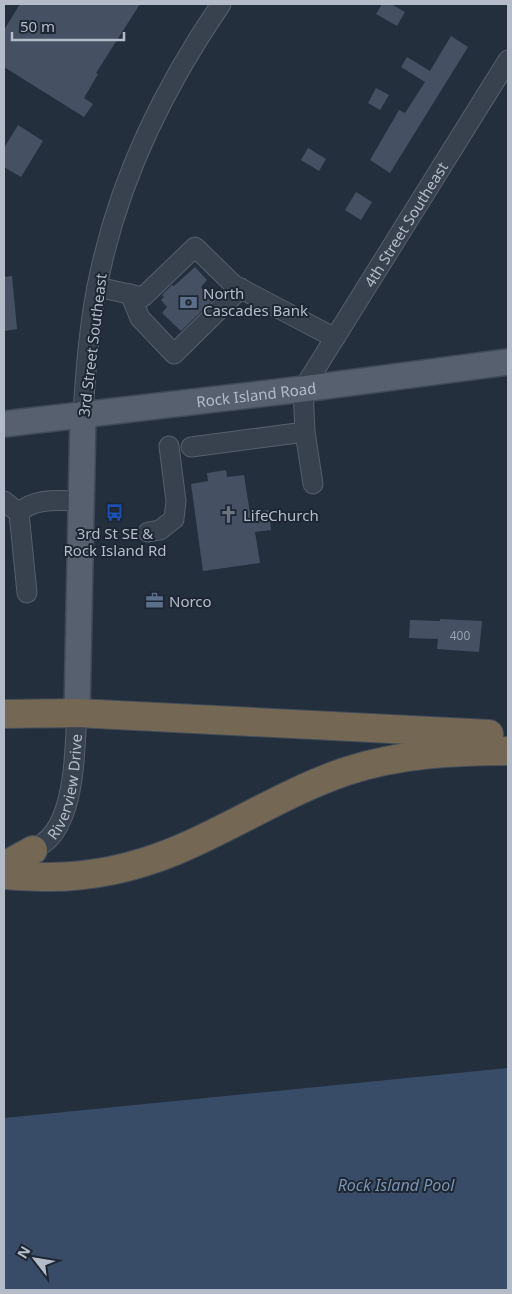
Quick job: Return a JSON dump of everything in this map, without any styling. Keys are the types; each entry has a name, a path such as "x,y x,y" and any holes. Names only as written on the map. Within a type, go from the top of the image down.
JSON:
{"highway":[{"path":"4,714 77,713 508,735"},
{"path":"4,875 67,876 124,867 180,849 316,784 358,768 387,760 429,754 508,751"},
{"path":"4,866 33,850"}],"main road":[{"name":"Rock Island Road","path":"4,424 303,389 508,362"},
{"name":"3rd Street Southeast","path":"77,713 83,414"}],"street":[{"name":"3rd Street Southeast","path":"83,414 89,345 97,288 118,205 141,147 181,68 221,4"},
{"name":"4th Street Southeast","path":"303,389 508,60"},
{"path":"97,288 143,297 195,247 234,285 335,338"},
{"path":"130,294 140,318 174,354 241,288"},
{"path":"303,389 305,432 313,484"},
{"path":"191,447 305,432"},
{"path":"148,532 160,530 174,519 176,501 169,446"},
{"path":"4,501 19,513 27,594"},
{"path":"19,513 25,507 44,502 81,501"},
{"name":"Riverview Drive","path":"4,853 33,850 50,837 58,826 66,808 71,784 77,713"}],"water":[{"name":"Rock Island Pool","path":"508,1068 508,1290 4,1290 4,1118"}],"building":[{"path":"20,4 140,4 96,73 98,74 84,98 93,104 84,117 4,67 4,30"},
{"path":"382,4 391,4 405,12 397,26 376,14"},
{"path":"451,36 468,47 390,173 370,160 399,110 405,113 425,82 401,67 407,57 430,71"},
{"path":"376,88 389,95 380,110 368,103"},
{"path":"18,125 43,141 21,177 4,167 4,148"},
{"path":"308,148 326,159 319,171 301,160"},
{"path":"356,192 372,202 361,220 345,210"},
{"name":"North Cascades Bank","path":"195,267 207,280 201,287 214,299 181,331 162,313 167,307 161,300 164,297 162,295"},
{"path":"12,276 17,329 4,331 4,277"},
{"path":"226,470 227,477 244,475 250,513 269,510 271,530 255,532 260,563 203,571 191,484 208,481 207,473"},
{"path":"440,619 482,621 479,652 437,649 438,639 409,638 410,620 440,621"}],"place":[{"name":"North Cascades Bank","path":"189,302"},
{"name":"3rd St SE & Rock Island Rd","path":"115,512"},
{"name":"LifeChurch","path":"229,515"},
{"name":"Norco","path":"155,601"}]}
